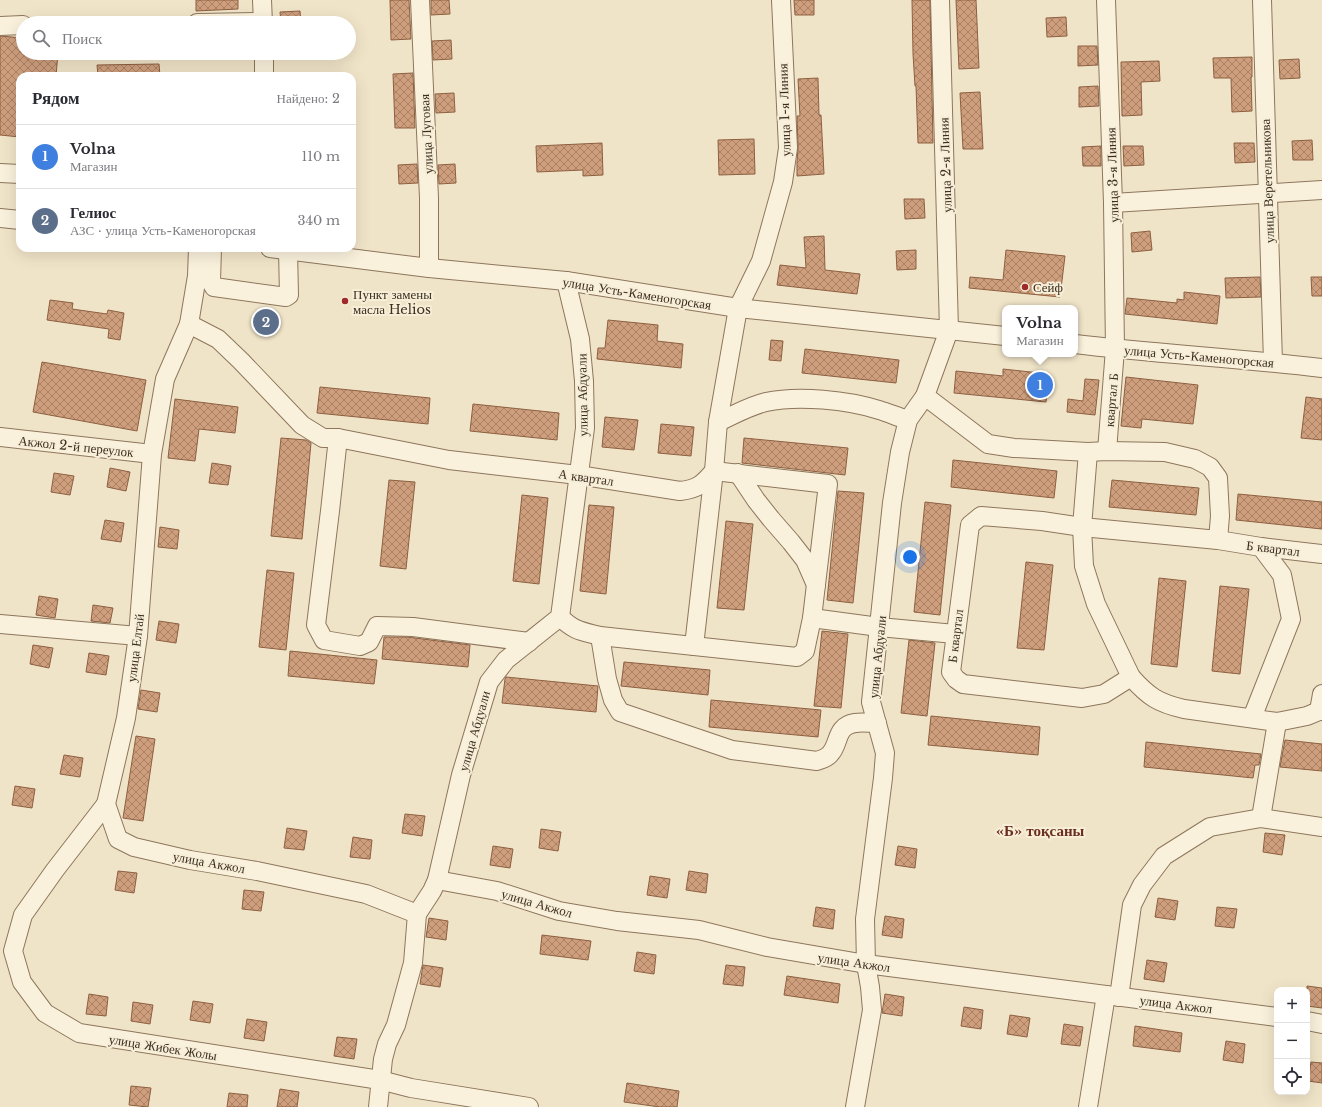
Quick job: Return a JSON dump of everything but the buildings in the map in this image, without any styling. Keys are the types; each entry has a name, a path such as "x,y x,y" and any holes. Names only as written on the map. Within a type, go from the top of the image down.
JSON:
{"street":[{"path":"262,0 263,16"},
{"name":"улица Луговая","path":"420,0 430,198 429,268"},
{"name":"улица 1-я Линия","path":"694,646 718,422 738,308 761,261 783,182 788,148 781,0"},
{"name":"улица 2-я Линия","path":"940,0 949,330"},
{"name":"улица 3-я Линия","path":"1106,0 1113,203 1115,349"},
{"name":"улица Веретельникова","path":"1262,0 1273,362"},
{"path":"0,26 16,25"},
{"path":"264,60 264,72"},
{"path":"0,173 16,174"},
{"path":"1113,203 1322,190"},
{"path":"0,218 16,220"},
{"name":"улица Елтай","path":"106,804 126,718 138,636 152,454 165,379 189,324 197,276 198,252"},
{"path":"212,252 212,282 214,287 286,298 289,295 288,252"},
{"name":"улица Усть-Каменогорская","path":"304,252 429,268 566,281 738,308 1002,336"},
{"name":"улица Абдуали","path":"378,1107 383,1059 387,1044 396,1025 413,963 417,914 432,891 437,880 461,775 489,682 506,660 560,618 585,428 584,381 580,339 566,281"},
{"name":"А квартал","path":"189,324 218,339 302,425 323,438 338,438 449,460 578,475 680,491 692,490 700,486 714,470"},
{"path":"718,422 743,410 766,402 795,399 848,403 878,409 908,420 925,396 949,330"},
{"name":"улица Усть-Каменогорская","path":"1078,344 1115,349 1273,362 1322,368"},
{"name":"квартал Б","path":"1107,451 1115,349"},
{"path":"925,396 988,444 1014,448 1088,452 1165,452 1195,459 1210,467 1218,478 1220,494 1218,540"},
{"name":"улица Абдуали","path":"855,1107 872,1010 866,964 865,920 885,753 871,702 892,503 900,452 908,420"},
{"name":"Акжол 2-й переулок","path":"0,437 152,454"},
{"path":"338,438 316,614 316,625 324,640 360,646 369,642 377,626 413,627 529,642"},
{"path":"1088,452 1082,526 1084,566 1096,604 1131,678 1156,700 1169,706 1184,710 1277,722 1307,716 1321,706"},
{"path":"560,618 576,630 600,636 797,657 805,651 812,618 828,484 714,470"},
{"path":"738,473 756,500 805,560 816,586"},
{"name":"Б квартал","path":"1131,678 1104,694 1082,698 963,684 956,680 951,672 970,525 981,516 1042,521 1218,540 1261,547 1322,554"},
{"path":"1252,718 1291,619 1282,575 1261,547"},
{"path":"812,618 879,627 955,634"},
{"path":"0,624 138,636"},
{"path":"600,636 607,679 613,700 620,712 732,750 817,761 832,753 840,732 846,726 854,723 877,723"},
{"path":"1260,818 1277,722"},
{"name":"улица Акжол","path":"106,804 118,839 134,847 190,860 257,871 366,894 417,914"},
{"name":"улица Жибек Жолы","path":"106,804 23,915 13,951 22,982 45,1013 79,1033 380,1080 412,1088 529,1107"},
{"path":"1088,1107 1132,905 1142,884 1164,856 1210,827 1260,818 1322,827"},
{"name":"улица Акжол","path":"437,880 497,891 559,911 617,921 699,930 767,947 866,964 1274,1018"},
{"path":"1310,1022 1322,1024"}],"place":[{"name":"Сейф","path":"1025,287"},
{"name":"Пункт замены масла Helios","path":"345,301"},
{"name":"Гелиос","path":"266,322"},
{"name":"Volna","path":"1040,385"}],"district":[{"name":"«Б» тоқсаны","path":"1040,831"}]}
